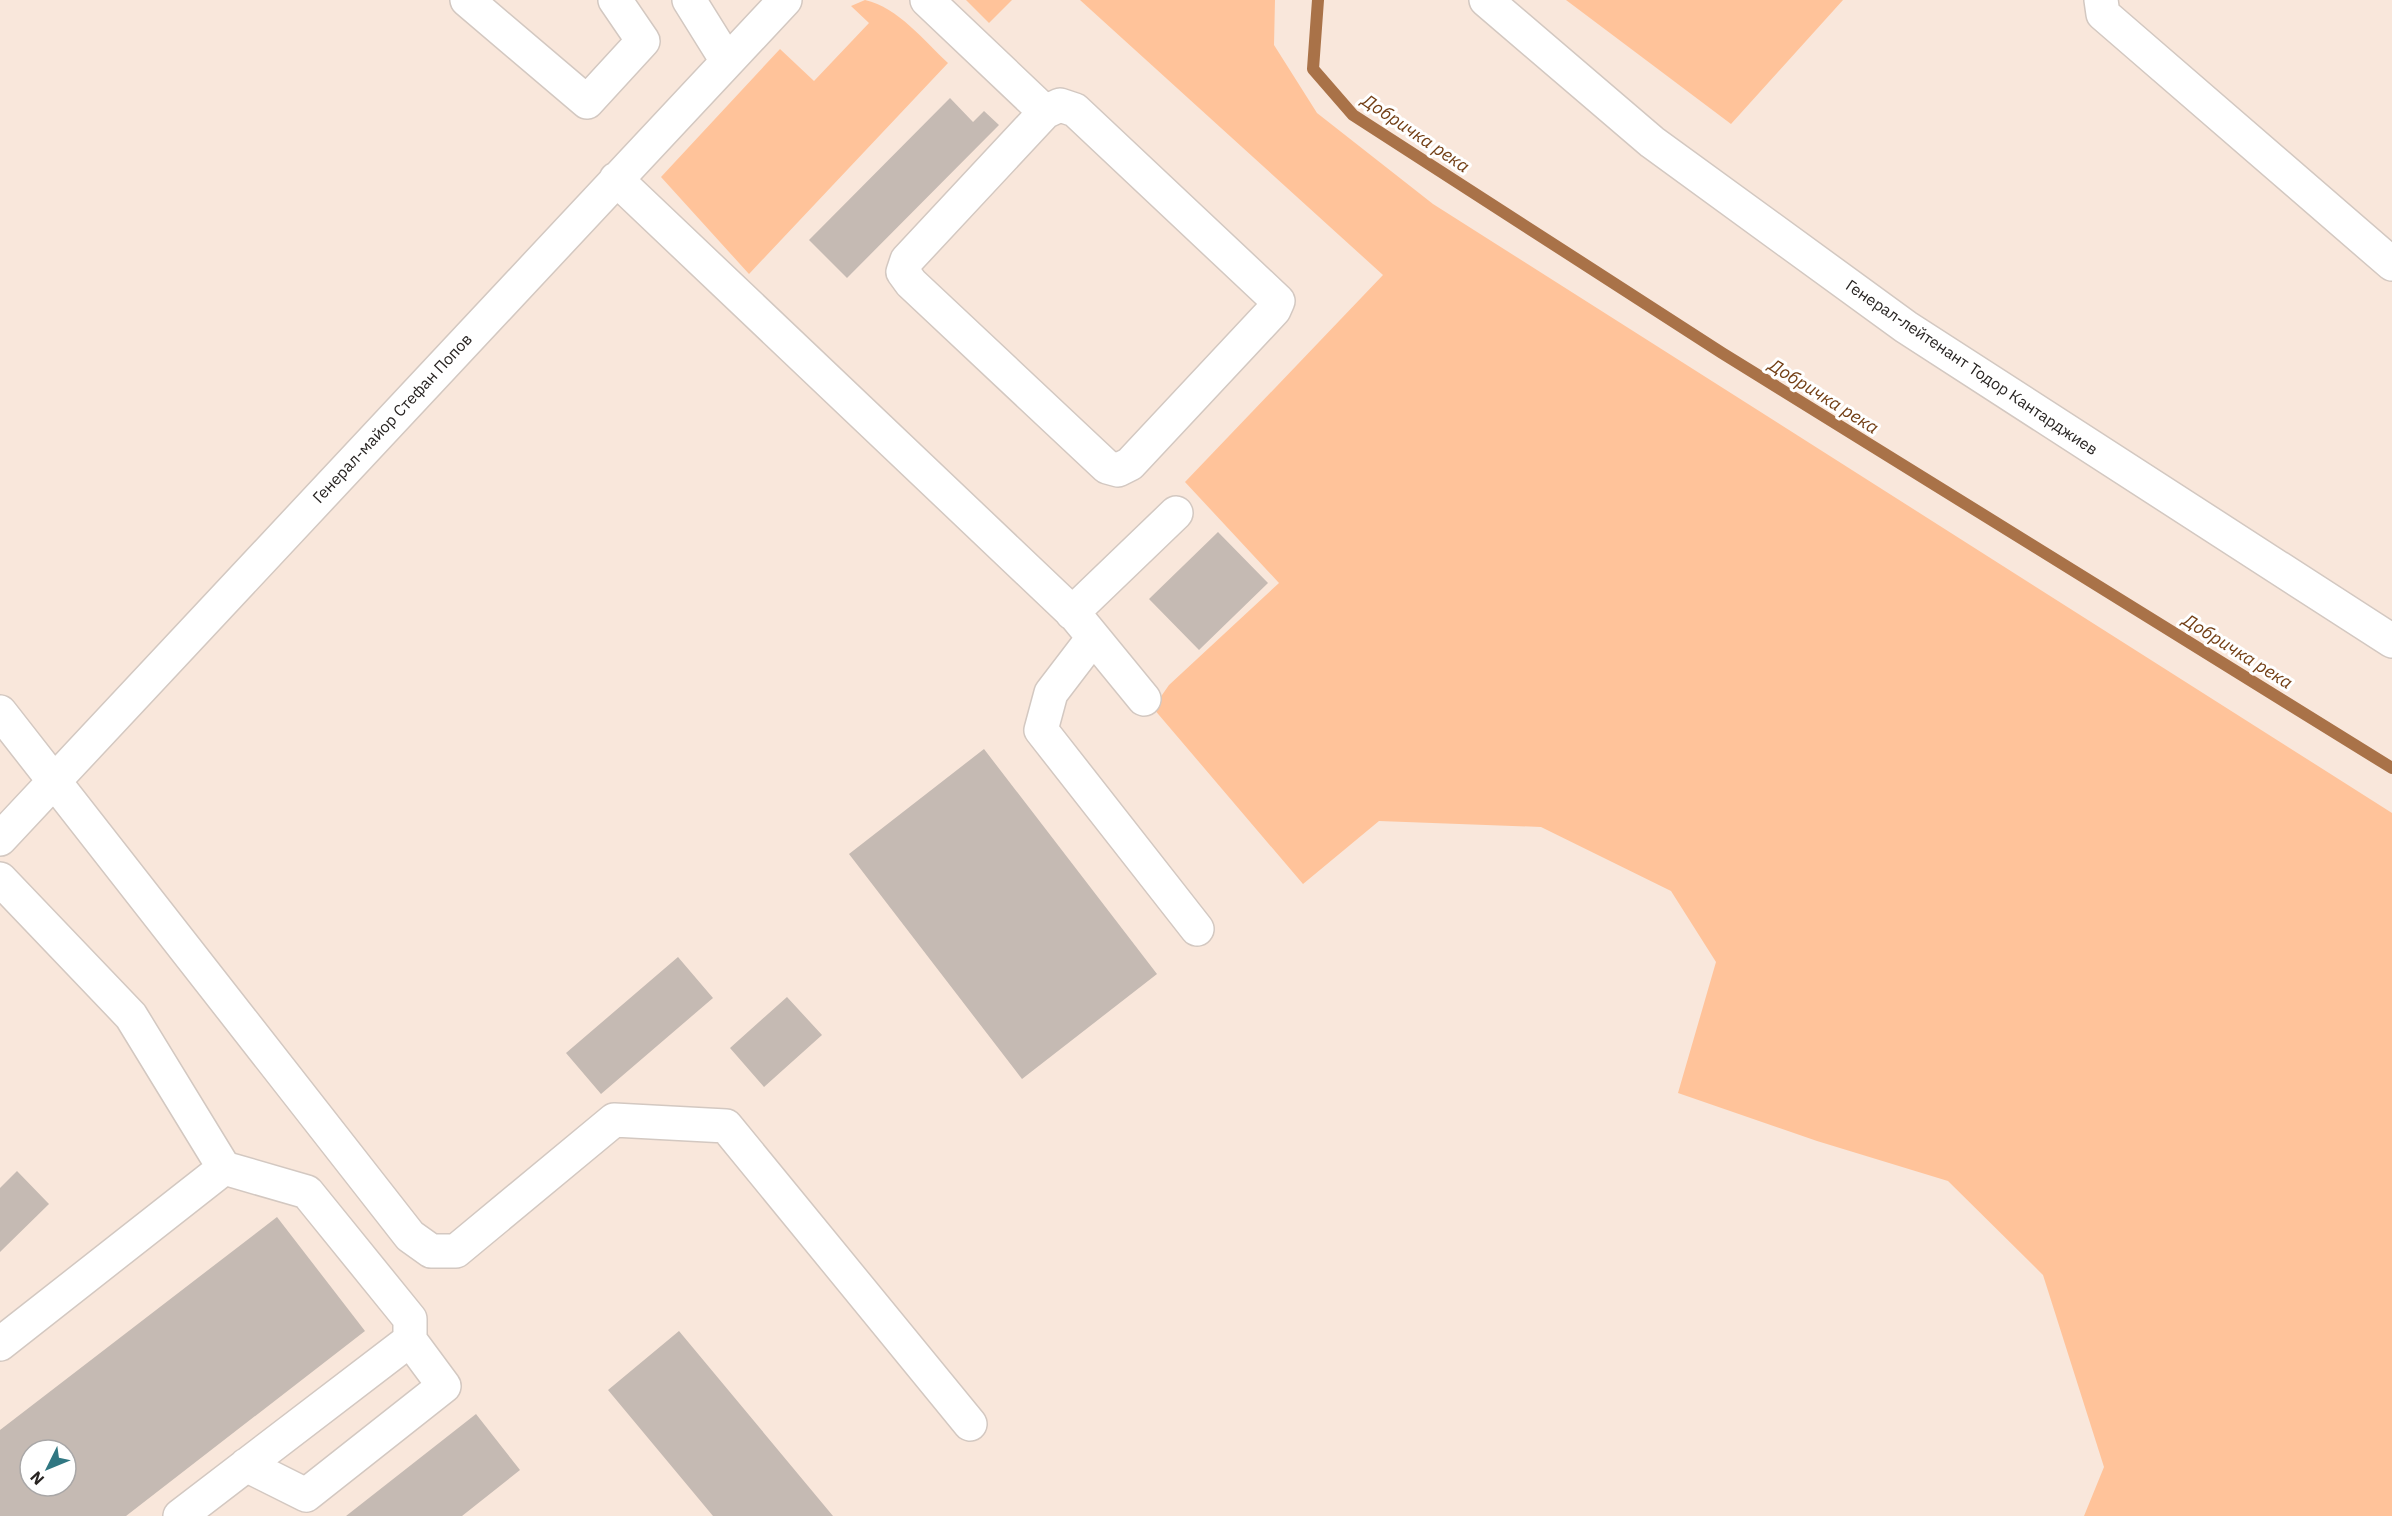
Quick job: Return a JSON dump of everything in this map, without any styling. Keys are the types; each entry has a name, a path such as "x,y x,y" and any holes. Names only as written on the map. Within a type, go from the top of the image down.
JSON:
{"street":[{"path":"467,0 587,102 643,41 615,0"},
{"path":"689,0 727,61"},
{"name":"Генерал-майор Стефан Попов","path":"4,825 54,779 785,0"},
{"path":"927,0 1045,112"},
{"name":"Генерал-лейтенант Тодор Кантарджиев","path":"1486,0 1652,142 1906,327 2392,641"},
{"path":"2101,0 2103,14 2392,264"},
{"path":"1060,105 1075,110 1278,301 1274,310 1130,464 1118,470 1107,467 911,284 903,272 908,260 1045,112 1060,105"},
{"path":"616,178 1072,613 1143,699"},
{"path":"1072,613 1176,513"},
{"path":"1093,638 1051,693 1041,730 1197,929"},
{"path":"0,712 410,1236 431,1251 456,1251 614,1120 726,1126 970,1424"},
{"path":"0,879 131,1016 225,1168 307,1192 410,1319 410,1340 444,1386 306,1495 246,1465"},
{"path":"0,1344 225,1168"},
{"path":"180,1516 410,1340"}],"shaded area":[{"path":"0,0 2392,0 2392,1516 0,1516"},
{"path":"865,0 900,17 948,63 749,274 661,177 780,49 814,81 869,23 851,6"},
{"path":"966,0 1012,0 989,23"},
{"path":"1080,0 1275,0 1274,45 1317,113 1433,204 2392,813 2392,1516 2084,1516 2104,1467 2043,1275 1948,1181 1817,1141 1678,1093 1716,962 1671,891 1541,827 1379,821 1303,884 1153,708 1169,685 1279,583 1185,482 1383,275"},
{"path":"1566,0 1843,0 1731,124"}],"building":[{"path":"950,98 973,122 984,111 999,125 847,278 809,240"},
{"path":"1218,532 1268,583 1199,650 1149,599"},
{"path":"984,749 1157,974 1022,1079 849,854"},
{"path":"678,957 713,998 601,1094 566,1053"},
{"path":"787,997 822,1035 764,1087 730,1048"},
{"path":"17,1171 49,1204 0,1252 0,1188"},
{"path":"277,1217 365,1331 126,1516 0,1516 0,1430"},
{"path":"679,1331 833,1516 713,1516 608,1390"},
{"path":"476,1414 520,1470 462,1516 346,1516"}],"waterway":[{"name":"Добричка река","path":"1318,0 1313,69 1353,115 1722,353 2392,768"}]}
